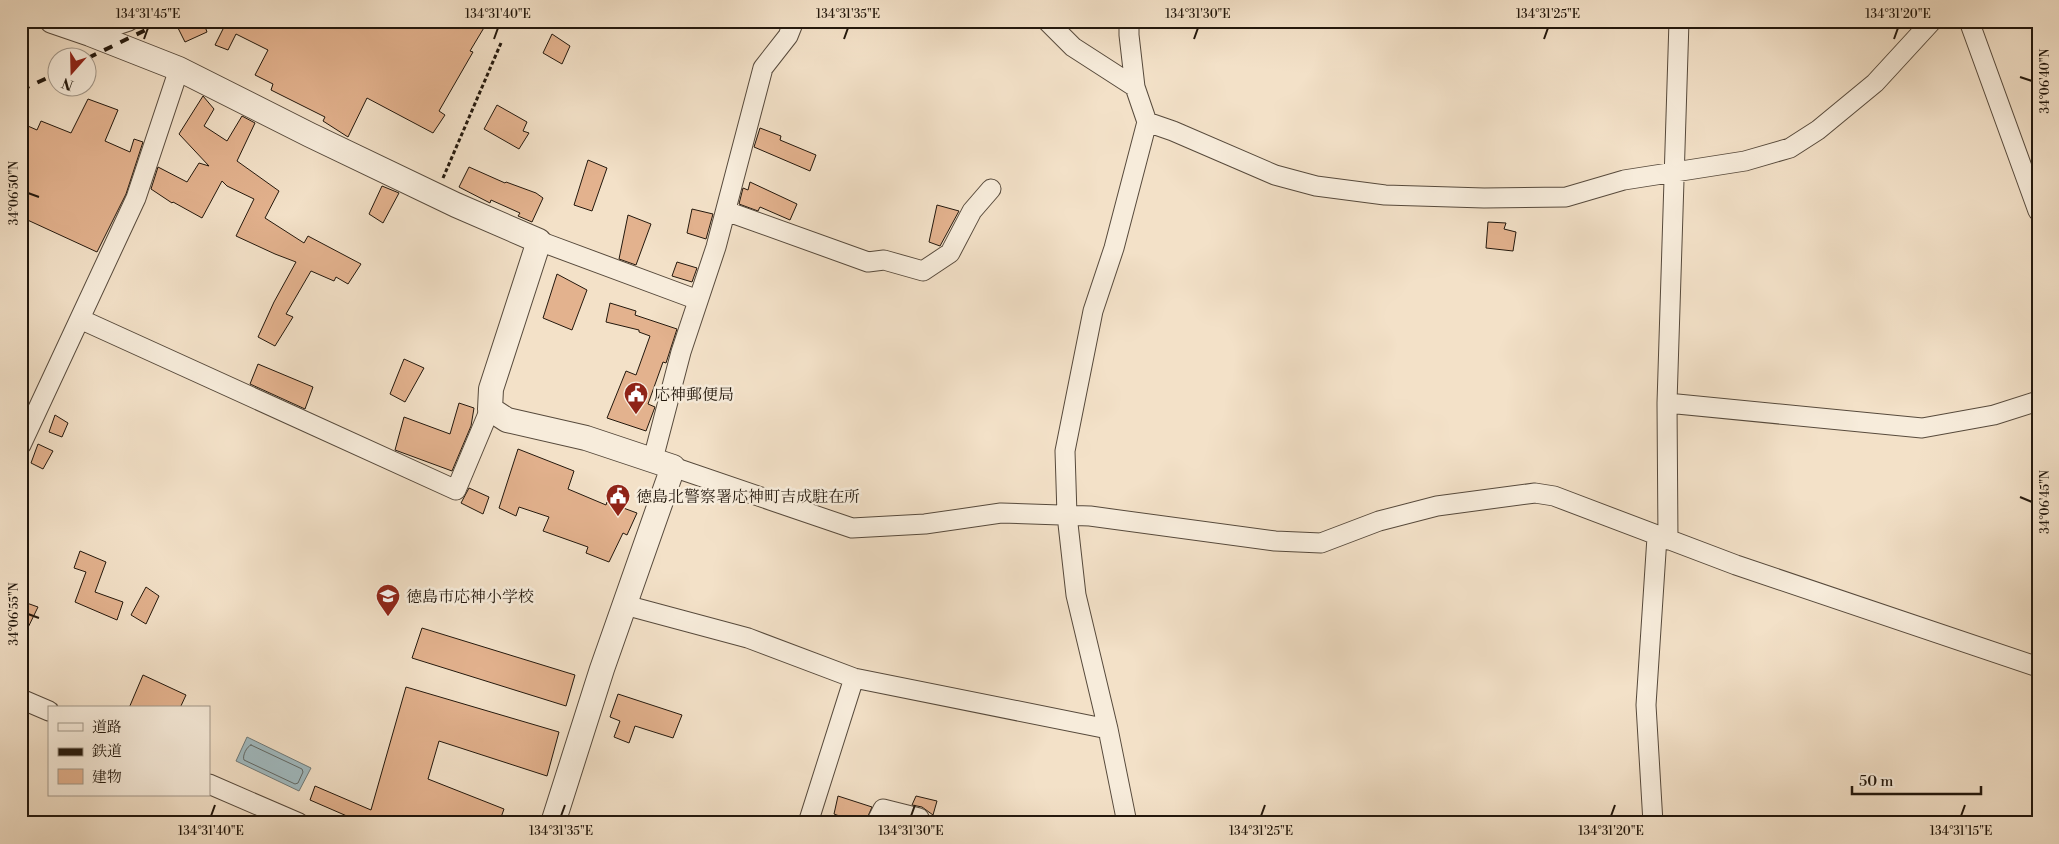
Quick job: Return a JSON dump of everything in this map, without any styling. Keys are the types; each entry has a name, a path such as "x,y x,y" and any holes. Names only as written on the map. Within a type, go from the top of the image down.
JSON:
{"street":[{"path":"52,21 179,69 310,135 436,195 539,241 698,300"},
{"path":"90,34 129,21"},
{"path":"553,823 602,668 626,605 663,463 681,352 726,211 762,68 788,36 794,21"},
{"path":"1047,21 1073,47 1135,87"},
{"path":"1127,823 1108,728 1076,595 1067,515 1065,451 1093,311 1114,248 1147,122 1135,87 1129,21"},
{"path":"1653,823 1646,705 1663,539 1679,21"},
{"path":"1147,122 1173,131 1275,175 1316,186 1385,195 1484,198 1566,197 1624,180 1745,161 1790,148 1818,130 1876,83 1932,21"},
{"path":"1969,21 2038,211"},
{"path":"21,445 136,198 179,69"},
{"path":"726,211 868,262 884,260 922,271 950,253 972,211 991,189"},
{"path":"80,319 456,490 490,409 491,389 539,241"},
{"path":"1667,403 1922,428 1994,414 2038,401"},
{"path":"490,409 507,420 586,438 852,528 925,524 1001,513 1067,515 1275,541 1321,543 1379,521 1437,506 1536,492 1554,496 1736,566 2038,667"},
{"path":"626,605 748,638 854,678 1108,728"},
{"path":"808,823 854,678"},
{"path":"21,700 48,711"},
{"path":"210,784 298,823"},
{"path":"876,823 883,809 919,818"}],"path":[{"path":"436,195 501,43"}],"water":[{"path":"247,737 311,768 299,791 236,761"}],"building":[{"path":"194,21 203,21 207,32 185,42 178,28"},
{"path":"213,21 488,21 470,51 473,52 439,111 445,115 433,133 367,98 348,137 323,121 325,117 271,90 273,84 255,75 268,50 236,34 228,50 215,45 224,27"},
{"path":"552,34 570,46 562,64 543,53"},
{"path":"203,96 214,109 204,126 227,141 242,116 255,123 237,161 279,191 265,218 304,243 308,236 361,264 348,284 336,277 334,281 311,271 286,314 293,317 275,346 258,337 274,302 296,262 236,236 254,199 227,186 222,181 202,218 172,203 151,189 158,167 187,182 199,163 209,166 179,134"},
{"path":"88,99 118,110 105,141 130,152 134,139 143,142 126,194 97,252 21,217 21,123 37,130 41,121 71,133"},
{"path":"497,105 527,122 523,131 529,133 519,149 484,129"},
{"path":"760,128 781,136 780,140 816,155 810,171 754,147"},
{"path":"588,160 607,168 592,211 574,205"},
{"path":"469,167 505,183 536,193 543,198 532,222 518,216 520,213 491,200 490,203 459,187"},
{"path":"750,182 797,204 790,220 760,207 758,211 739,204 743,188 748,190"},
{"path":"382,186 399,193 383,223 369,214"},
{"path":"937,205 959,211 940,246 929,242"},
{"path":"692,209 713,214 706,239 687,233"},
{"path":"628,215 651,224 636,265 619,259"},
{"path":"1488,222 1506,223 1504,229 1516,232 1513,251 1486,248"},
{"path":"677,262 697,268 692,282 672,276"},
{"path":"557,274 587,290 572,330 543,318"},
{"path":"610,303 636,311 635,315 677,329 666,363 663,362 648,404 655,407 646,431 607,418 626,371 636,375 650,336 639,332 639,330 606,322"},
{"path":"404,359 424,368 405,402 390,394"},
{"path":"258,364 313,387 305,409 250,384"},
{"path":"459,403 474,408 471,426 452,471 395,450 404,417 450,434"},
{"path":"55,415 68,423 62,437 49,432"},
{"path":"38,444 53,451 43,469 31,463"},
{"path":"518,449 574,471 568,489 606,505 607,502 637,513 627,535 623,533 609,562 586,553 588,547 543,531 549,517 519,507 516,516 499,508"},
{"path":"469,488 489,497 483,514 461,503"},
{"path":"80,551 106,562 95,592 123,602 117,620 75,602 86,572 74,568"},
{"path":"146,587 159,596 146,624 131,615"},
{"path":"21,601 38,607 21,642"},
{"path":"422,628 575,675 566,706 412,658"},
{"path":"143,675 186,695 181,706 130,706"},
{"path":"406,687 559,732 547,776 439,741 428,779 504,809 499,823 363,823 310,800 315,786 371,810"},
{"path":"618,694 682,715 673,738 635,726 629,743 614,737 620,721 610,717"},
{"path":"838,796 872,807 865,823 858,823 834,814"},
{"path":"916,796 937,801 933,815 922,807 912,805"}],"railway":[{"path":"98,53 164,21"},
{"path":"21,90 48,78"}],"place":[{"name":"応神郵便局","path":"636,415"},
{"name":"徳島北警察署応神町吉成駐在所","path":"618,517"},
{"name":"徳島市応神小学校","path":"388,617"}]}
